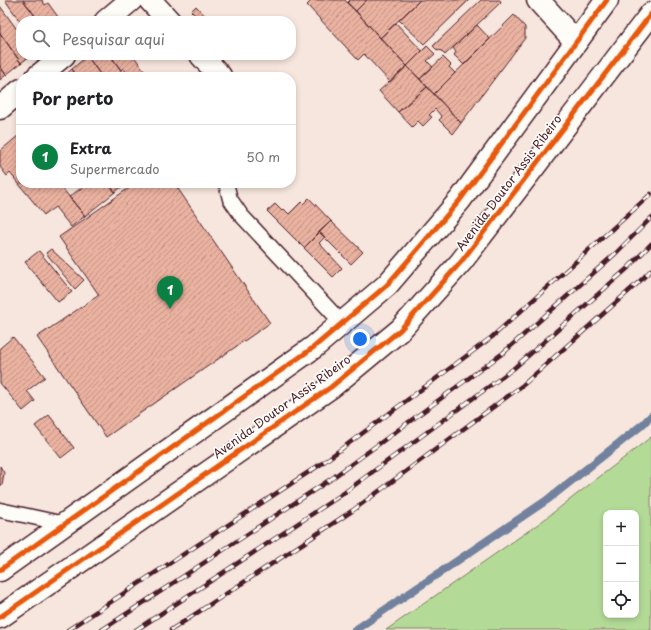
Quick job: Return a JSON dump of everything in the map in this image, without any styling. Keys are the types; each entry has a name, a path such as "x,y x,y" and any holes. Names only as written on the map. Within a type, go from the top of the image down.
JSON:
{"main road":[{"path":"112,16 131,0"},
{"path":"150,0 164,16"},
{"path":"538,0 576,42"},
{"path":"0,570 314,347 387,284 460,200 607,0"},
{"name":"Avenida Doutor Assis Ribeiro","path":"0,617 331,387 400,330 461,262 651,14"},
{"path":"43,72 58,60"},
{"path":"206,60 216,72"},
{"path":"0,108 16,94"}],"lane":[{"path":"227,188 230,199 241,215 342,323"},
{"path":"0,510 65,524"}],"green space":[{"path":"651,437 651,630 386,630 541,522"}],"building":[{"path":"5,0 23,0 35,16 16,16"},
{"path":"23,0 42,0 45,5 48,3 57,16 35,16"},
{"path":"312,0 345,0 407,66 390,82 364,54 358,60 307,5"},
{"path":"350,0 367,0 356,11 347,3"},
{"path":"367,0 420,0 380,38 356,11"},
{"path":"420,0 469,0 424,44 399,20"},
{"path":"481,0 500,0 501,2 445,55 440,50 438,51 433,46"},
{"path":"0,6 16,28 16,56 0,33"},
{"path":"196,6 205,16 196,16 191,11"},
{"path":"514,15 525,27 525,38 461,123 434,94"},
{"path":"396,23 422,51 407,66 380,38"},
{"path":"477,25 490,39 464,65 454,55 456,52 453,48"},
{"path":"0,33 16,56 16,60 19,60 21,63 6,75 0,66"},
{"path":"427,46 435,54 427,61 433,67 420,79 407,66"},
{"path":"443,57 451,65 449,67 455,73 434,94 420,79"},
{"path":"82,60 90,60 98,72 74,72 72,69"},
{"path":"90,60 114,60 122,72 98,72"},
{"path":"114,60 137,60 145,72 126,72 123,68 121,70"},
{"path":"0,66 6,75 0,80"},
{"path":"407,66 427,87 398,112 379,91"},
{"path":"427,87 461,123 453,134 439,120 442,117 435,109 429,115 432,117 423,126 418,121 412,127 398,112"},
{"path":"16,138 16,180 10,173 7,176 0,167 0,151"},
{"path":"22,188 62,188 85,216 71,227 55,207 44,215"},
{"path":"81,188 112,188 115,192 85,216 69,197"},
{"path":"112,188 120,188 115,192"},
{"path":"129,188 177,188 270,323 106,437 37,337 99,295 59,237"},
{"path":"309,198 331,221 304,248 267,211 275,204 282,211 284,209 289,214 301,202 303,204"},
{"path":"331,221 363,252 351,264 319,232"},
{"path":"319,232 325,237 319,243 342,268 333,277 304,248"},
{"path":"51,249 84,280 75,289 46,253"},
{"path":"39,251 72,292 58,302 25,262"},
{"path":"13,337 45,377 27,391 35,401 23,411 0,383 0,348"},
{"path":"49,415 74,448 61,458 35,426"},
{"path":"0,466 4,473 2,485 0,485"}],"waterway":[{"path":"355,630 547,500 642,425 651,416"}],"railway":[{"path":"68,630 321,464 492,337 651,194"},
{"path":"102,630 331,479 503,353 616,253 651,218"},
{"path":"136,630 341,495 513,369 628,268 651,244"},
{"path":"171,630 352,511 523,385 651,270"}],"cycle path":[{"path":"0,570 314,347 387,285 460,200 607,0"},
{"path":"0,617 331,387 400,330 461,262 651,14"}],"place":[{"name":"Extra","path":"170,309"}]}
